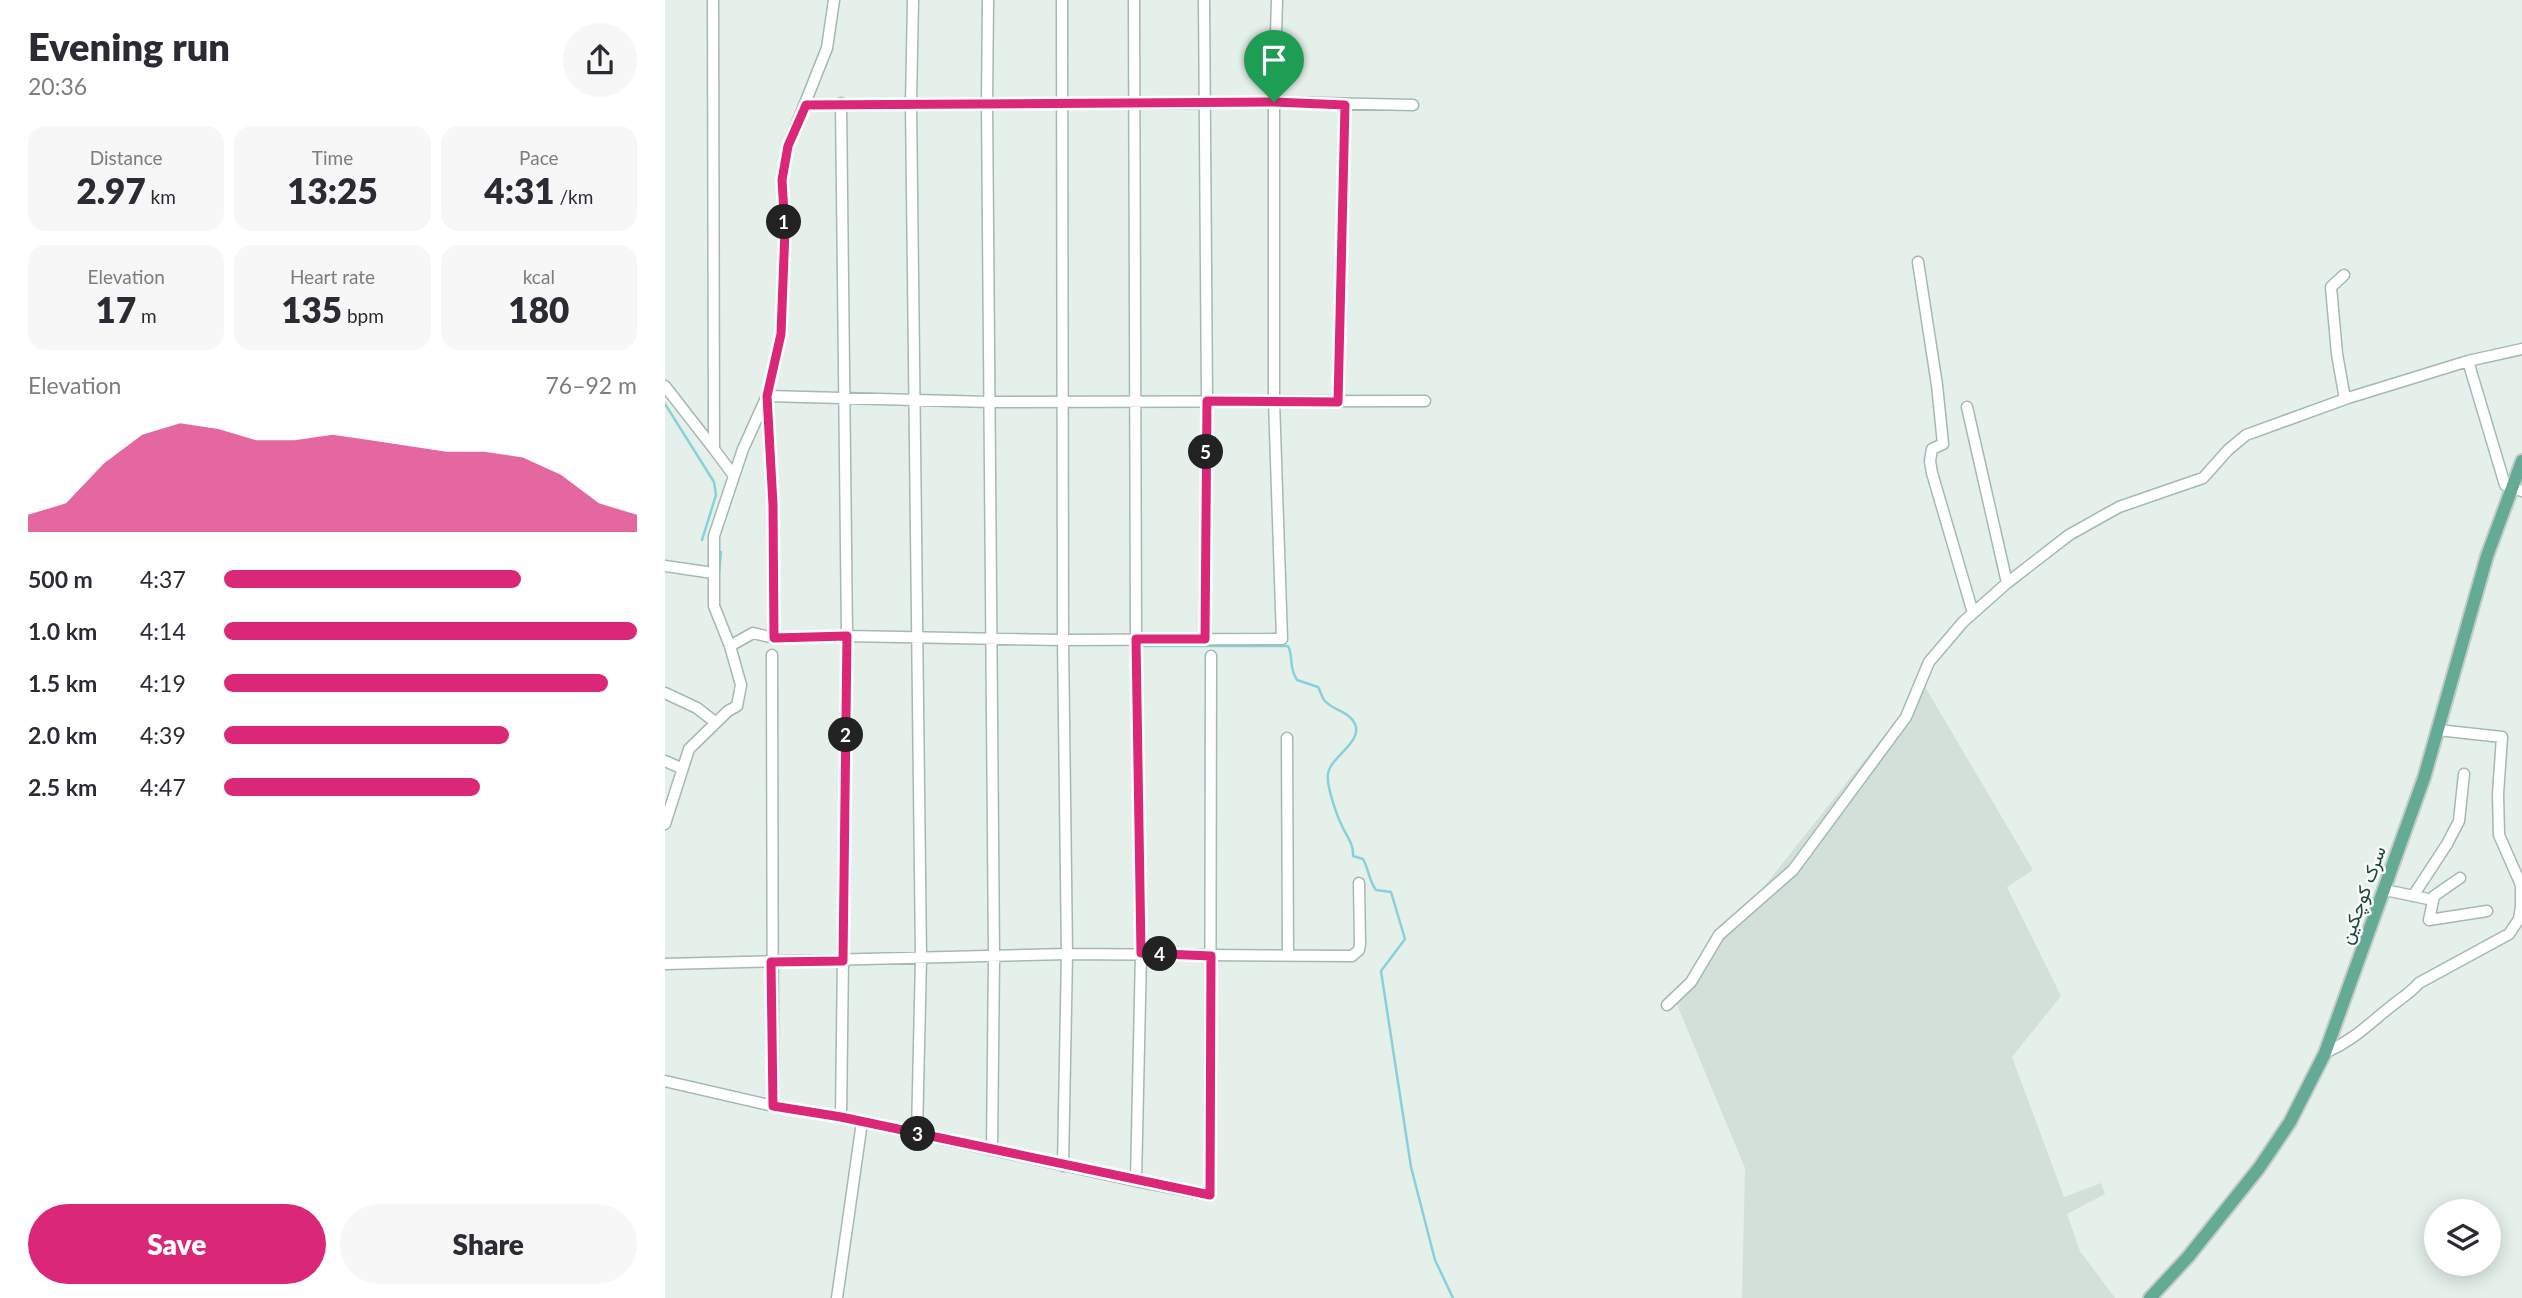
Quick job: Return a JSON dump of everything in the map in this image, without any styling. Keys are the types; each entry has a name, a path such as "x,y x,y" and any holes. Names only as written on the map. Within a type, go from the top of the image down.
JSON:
{"main road":[{"name":"سرک کوچکین","path":"2150,1298 2188,1257 2259,1168 2290,1122 2325,1053 2424,778 2487,556 2517,489 2522,461"}],"street":[{"path":"713,0 714,449"},
{"path":"665,824 689,749 715,722 737,706 741,685 730,646 714,606 714,536 743,449 767,396 781,334 785,230 782,180 788,146 827,48 834,0"},
{"path":"913,0 911,104 921,958 917,1134"},
{"path":"988,0 994,957 992,1150"},
{"path":"1062,0 1063,640 1067,954 1063,1166"},
{"path":"1134,0 1136,639 1141,953 1136,1181"},
{"path":"1204,0 1207,401 1205,639"},
{"path":"730,646 758,634 774,638 847,636 1063,640 1282,639 1274,401 1274,102 1277,0"},
{"path":"806,105 1274,102 1413,105"},
{"path":"841,103 847,636 841,1117"},
{"path":"1338,402 1345,105"},
{"path":"1918,262 1943,444 1932,449 1930,461 1973,613"},
{"path":"2344,275 2332,287 2337,354 2345,399"},
{"path":"1667,1005 1691,982 1719,935 1793,870 1906,717 1929,662 1973,613 2069,535 2119,507 2203,478 2228,450 2246,435 2345,399 2468,361 2522,349"},
{"path":"2468,361 2504,483 2517,489"},
{"path":"665,386 734,476"},
{"path":"767,396 990,402 1425,401"},
{"path":"767,396 773,505 774,638"},
{"path":"1967,407 2007,583"},
{"path":"665,566 713,573"},
{"path":"772,655 773,1106"},
{"path":"665,1081 773,1106 841,1117 1210,1195 1211,656"},
{"path":"665,693 697,708 715,722"},
{"path":"2325,1053 2361,1033 2419,983 2509,934 2519,919 2521,885 2501,841 2499,828 2502,737 2438,730"},
{"path":"1287,738 1288,955"},
{"path":"665,761 681,768"},
{"path":"2413,896 2459,821 2464,774"},
{"path":"2460,878 2434,896 2430,920 2487,911"},
{"path":"665,964 1141,953 1352,956 1359,950 1359,883"},
{"path":"2385,890 2433,900"},
{"path":"837,1298 862,1122"}],"shaded area":[{"path":"1924,685 2033,870 2007,887 2061,996 2012,1057 2064,1197 2101,1183 2105,1194 2067,1214 2080,1251 2115,1298 1742,1298 1745,1168 1673,995 1689,981"}],"waterway":[{"path":"665,404 714,482 716,495 702,540"},
{"path":"719,573 721,552"},
{"path":"1144,646 1288,646 1297,680 1318,687 1325,701 1349,716 1355,724 1356,731 1351,743 1330,768 1329,785 1353,856 1363,859 1376,890 1391,892 1405,939 1381,971 1411,1167 1435,1260 1453,1298"}],"route":[{"path":"1274,102 1345,105 1338,402 1207,401 1205,639 1136,639 1141,953 1211,956 1210,1195 841,1117 773,1106 771,962 843,961 847,636 774,638 773,505 767,396 781,334 785,230 782,180 788,146 806,105 1274,102"}]}
